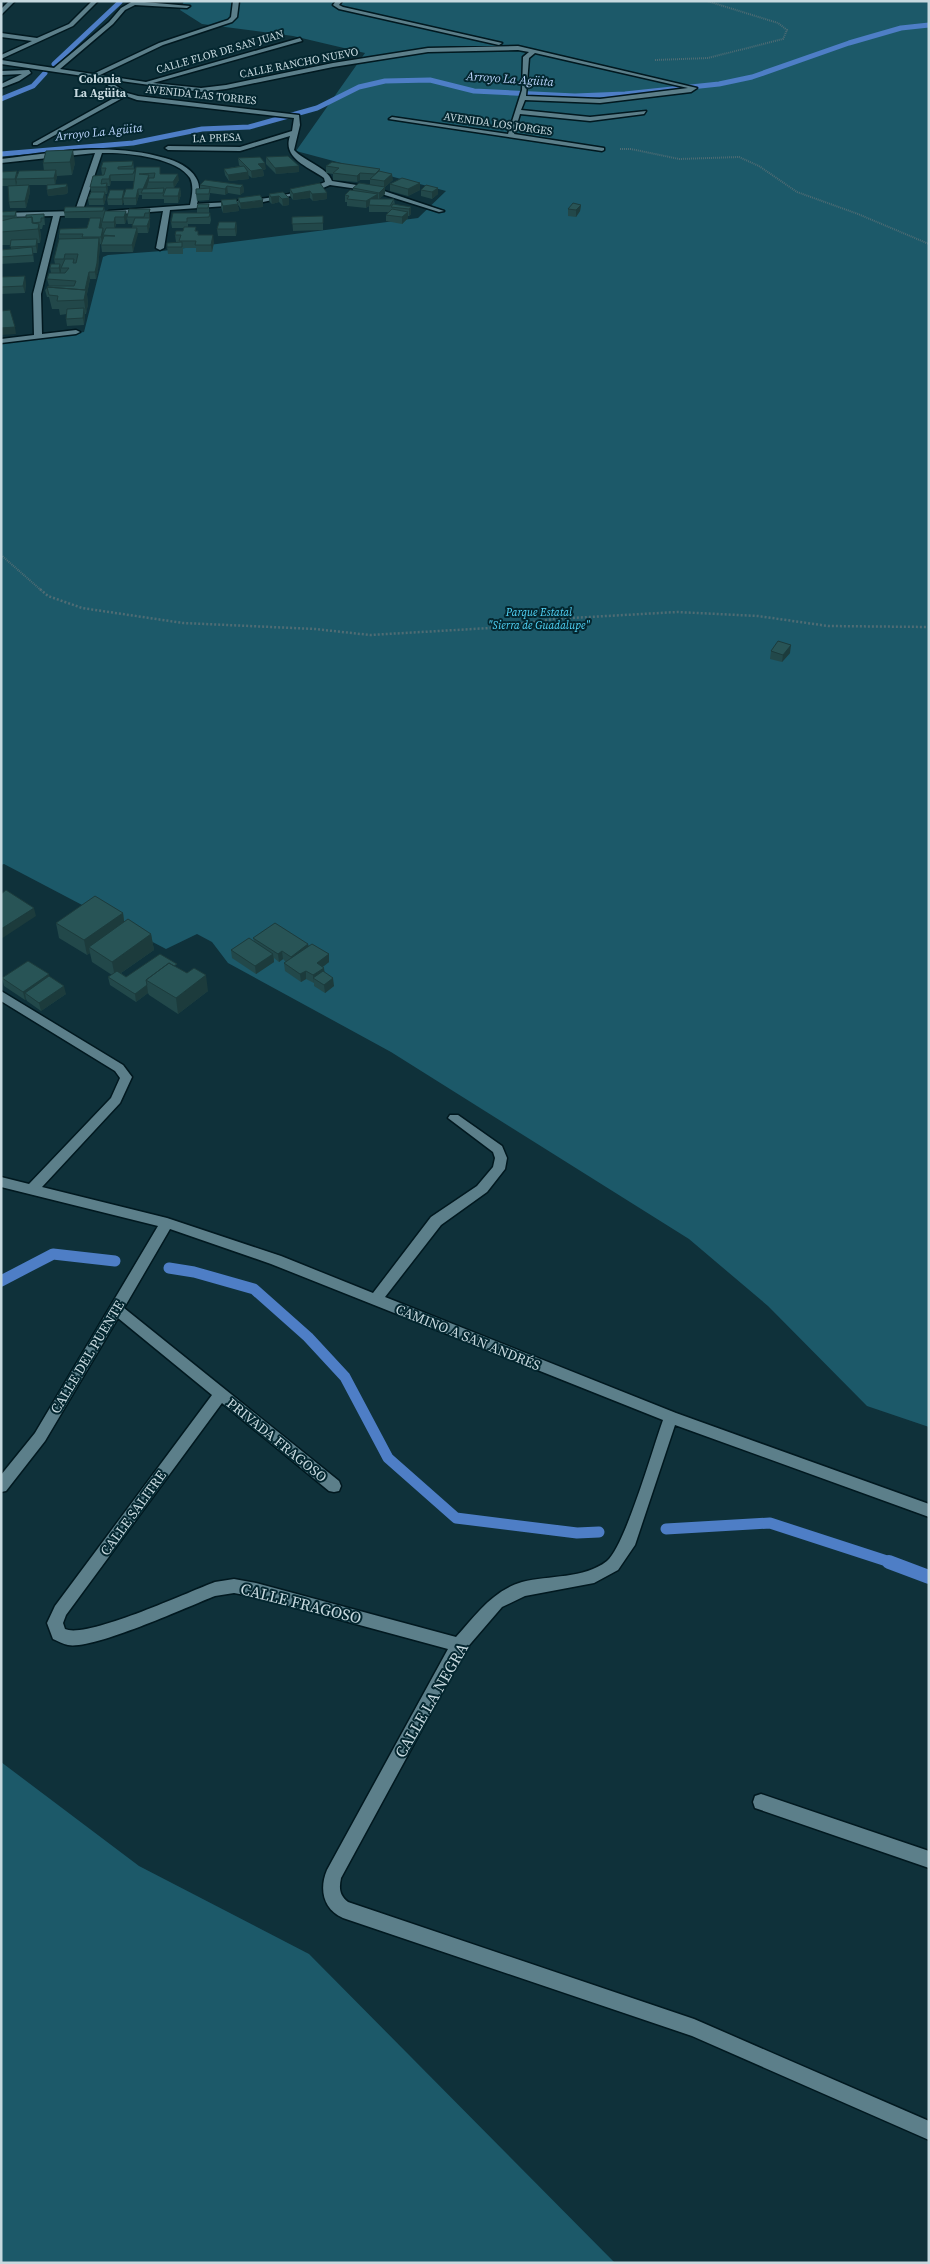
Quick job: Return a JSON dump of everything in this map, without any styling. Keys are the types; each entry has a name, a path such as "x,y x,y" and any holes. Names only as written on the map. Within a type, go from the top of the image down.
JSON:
{"street":[{"path":"2,12 12,1"},
{"path":"1,57 71,24 95,1"},
{"path":"95,75 160,44 230,21 234,17 236,1"},
{"path":"339,1 336,5 341,8 485,39 501,43 508,48 534,51 694,88 690,91 600,101 522,98"},
{"path":"56,70 111,23 118,14 136,2 187,6"},
{"path":"1,35 38,40"},
{"name":"CALLE FLOR DE SAN JUAN","path":"145,83 300,40"},
{"name":"CALLE RANCHO NUEVO","path":"95,75 190,90 214,89 333,65 428,50 508,48"},
{"path":"510,136 525,90 526,57 534,51"},
{"name":"AVENIDA LAS TORRES","path":"1,62 31,69"},
{"path":"1,86 18,80 31,69"},
{"name":"AVENIDA LAS TORRES","path":"1,73 31,69 95,75 125,94 155,101 295,115 298,120 295,132"},
{"path":"35,144 125,94"},
{"path":"518,112 590,119 644,112"},
{"name":"AVENIDA LOS JORGES","path":"392,119 602,149"},
{"path":"295,132 290,144 293,154 323,173 330,180 328,183"},
{"name":"LA PRESA","path":"168,148 240,149 295,132"},
{"path":"1,161 99,151 146,154 185,169 192,178 196,189 193,208"},
{"path":"78,213 99,151"},
{"path":"97,213 167,210 254,202 316,189 328,183 374,189 441,211"},
{"path":"160,248 167,210"},
{"path":"1,216 87,213"},
{"path":"38,336 37,294 57,214"},
{"path":"1,341 76,332"},
{"path":"1,995 119,1068 126,1077 116,1100 31,1190"},
{"path":"375,1300 436,1221 482,1189 498,1169 501,1158 498,1149 454,1118"},
{"name":"CAMINO A SAN ANDRÉS","path":"1,1182 167,1223 276,1260 670,1417 929,1511"},
{"name":"CALLE DEL PUENTE","path":"1,1486 40,1437 167,1223"},
{"name":"PRIVADA FRAGOSO","path":"116,1309 334,1486"},
{"name":"CALLE SALITRE","path":"59,1634 55,1623 60,1611 220,1394"},
{"name":"CALLE LA NEGRA","path":"670,1417 627,1544 613,1565 594,1576 524,1589 497,1602 459,1645 333,1876 330,1887 332,1897 335,1904 343,1909 694,2028 929,2130"},
{"name":"CALLE FRAGOSO","path":"59,1634 68,1638 79,1638 102,1633 215,1589 234,1586 256,1590 459,1645"},
{"path":"762,1802 929,1860"}],"path":[{"path":"655,60 708,58 783,39 787,30 778,23 707,1"},
{"path":"602,149 631,149 679,159 739,157 759,166 797,192 858,214 929,244"},
{"path":"1,555 48,596 64,603 82,608 183,623 309,629 370,635 490,628 554,619 619,617 677,612 758,616 828,626 929,627"}],"green space":[{"name":"Parque Estatal \"Sierra de Guadalupe\"","path":"184,1 929,1 929,1427 867,1406 768,1306 689,1239 391,1052 228,963 212,942 197,934 166,949 4,864 1,865 1,343 84,332 103,257 108,255 162,251 418,218 446,191 296,151 365,53 293,36 202,24 180,10"},
{"path":"1,1762 139,1866 309,1954 615,2263 1,2263"}],"building":[{"path":"73,150 70,162 43,163 46,151"},
{"path":"288,156 299,166 275,168 266,157"},
{"path":"260,157 265,163 258,164 263,169 251,171 238,158"},
{"path":"133,161 132,166 118,167 118,169 135,169 133,174 110,175 109,179 102,179 101,184 107,183 106,187 90,187 93,176 104,175 106,168 101,168 103,162"},
{"path":"332,162 380,169 375,174 360,173 357,176 333,173 339,168 326,166"},
{"path":"244,166 248,172 228,175 224,169"},
{"path":"136,167 160,167 160,174 178,174 173,182 148,182 149,178 154,178 155,173 139,174 149,175 143,189 138,189 136,198 123,198 126,189 133,189"},
{"path":"56,170 54,178 16,179 19,171"},
{"path":"17,171 15,179 1,179 1,172"},
{"path":"379,171 392,174 384,181 370,179"},
{"path":"402,178 420,183 408,189 390,184"},
{"path":"205,180 243,185 240,188 227,186 225,189 200,185"},
{"path":"320,183 327,193 312,194 310,191 293,194 290,189"},
{"path":"359,183 385,187 379,193 353,188"},
{"path":"67,184 66,187 47,190 47,185"},
{"path":"29,185 25,201 9,202 8,186"},
{"path":"426,185 438,188 432,192 421,190"},
{"path":"164,188 163,193 141,193 143,189"},
{"path":"166,188 180,188 178,196 163,196"},
{"path":"210,188 209,194 196,194 196,189"},
{"path":"110,190 124,190 122,199 107,199"},
{"path":"350,190 378,194 366,201 347,199 349,196 345,195"},
{"path":"91,192 105,192 103,199 88,199"},
{"path":"283,192 289,198 271,197 269,194"},
{"path":"260,195 263,200 240,203 238,198"},
{"path":"236,199 238,204 223,206 221,200"},
{"path":"370,199 394,199 390,206 369,205"},
{"path":"573,203 581,205 576,210 568,209"},
{"path":"198,204 209,204 208,208 197,208"},
{"path":"393,204 411,207 409,209 391,207"},
{"path":"65,207 104,207 103,211 64,212"},
{"path":"129,209 150,209 149,213 145,213 144,217 127,217"},
{"path":"392,209 408,212 402,217 386,215"},
{"path":"16,211 15,216 1,216 1,212"},
{"path":"105,211 126,211 124,217 115,217 114,222 102,222"},
{"path":"173,213 210,213 209,217 187,218 187,222 171,222"},
{"path":"44,214 41,222 33,223 32,217 26,218 26,215"},
{"path":"323,216 323,223 292,224 292,217"},
{"path":"32,217 32,223 39,224 38,229 1,232 1,221"},
{"path":"90,218 101,218 99,228 103,228 101,237 82,237 83,234 59,234 60,229 87,228"},
{"path":"135,218 150,218 147,226 132,226"},
{"path":"219,222 236,222 235,229 217,229"},
{"path":"184,227 196,227 195,231 198,231 198,235 213,235 211,245 195,245 196,241 179,241 181,235 175,235 176,231 183,231"},
{"path":"106,228 137,228 132,245 101,245 104,236 115,236 103,235"},
{"path":"99,238 95,272 89,272 85,290 47,287 74,286 76,281 47,279 49,273 65,273 69,268 61,268 65,259 74,259 73,263 76,263 78,254 65,254 64,259 54,259 59,239"},
{"path":"37,239 36,246 10,247 11,240"},
{"path":"182,242 182,247 167,247 167,243"},
{"path":"32,247 33,255 1,257 1,250"},
{"path":"51,264 60,264 59,268 50,268"},
{"path":"25,276 23,286 1,287 1,277"},
{"path":"47,287 86,290 84,300 57,301 58,296 49,295"},
{"path":"84,308 83,318 66,319 67,309"},
{"path":"10,310 15,327 1,328 1,311"},
{"path":"778,641 791,645 783,655 771,651"},
{"path":"6,890 34,908 1,929 1,894"},
{"path":"95,896 123,913 84,940 56,923"},
{"path":"128,919 151,934 112,962 89,947"},
{"path":"275,923 308,944 291,957 282,951 278,954 253,938"},
{"path":"249,938 273,954 255,966 231,950"},
{"path":"312,944 329,954 317,963 324,968 313,975 306,971 300,974 284,963"},
{"path":"160,954 177,964 174,966 169,963 146,980 147,985 135,994 108,977 117,971 126,977"},
{"path":"28,961 49,974 23,992 2,978"},
{"path":"169,963 187,973 194,968 206,975 176,998 146,980"},
{"path":"323,971 333,978 324,985 313,978"},
{"path":"49,976 64,986 39,1003 25,993"}],"waterway":[{"name":"Arroyo La Agüita","path":"54,64 120,2"},
{"name":"Arroyo La Agüita","path":"1,154 133,143 202,129 249,127 317,108 359,87 385,81 430,80 474,91 575,96 625,94 719,84 752,77 849,43 901,28 929,25"},
{"name":"Arroyo La Agüita","path":"1,99 33,86 45,73"},
{"path":"1,1281 53,1254 115,1261"},
{"path":"169,1268 194,1272 254,1289 308,1337 345,1377 388,1458 456,1518 577,1533 599,1532"},
{"path":"666,1529 770,1523 893,1563"},
{"path":"889,1562 929,1577"}],"district":[{"name":"Colonia La Agüita","path":"100,86"}]}
